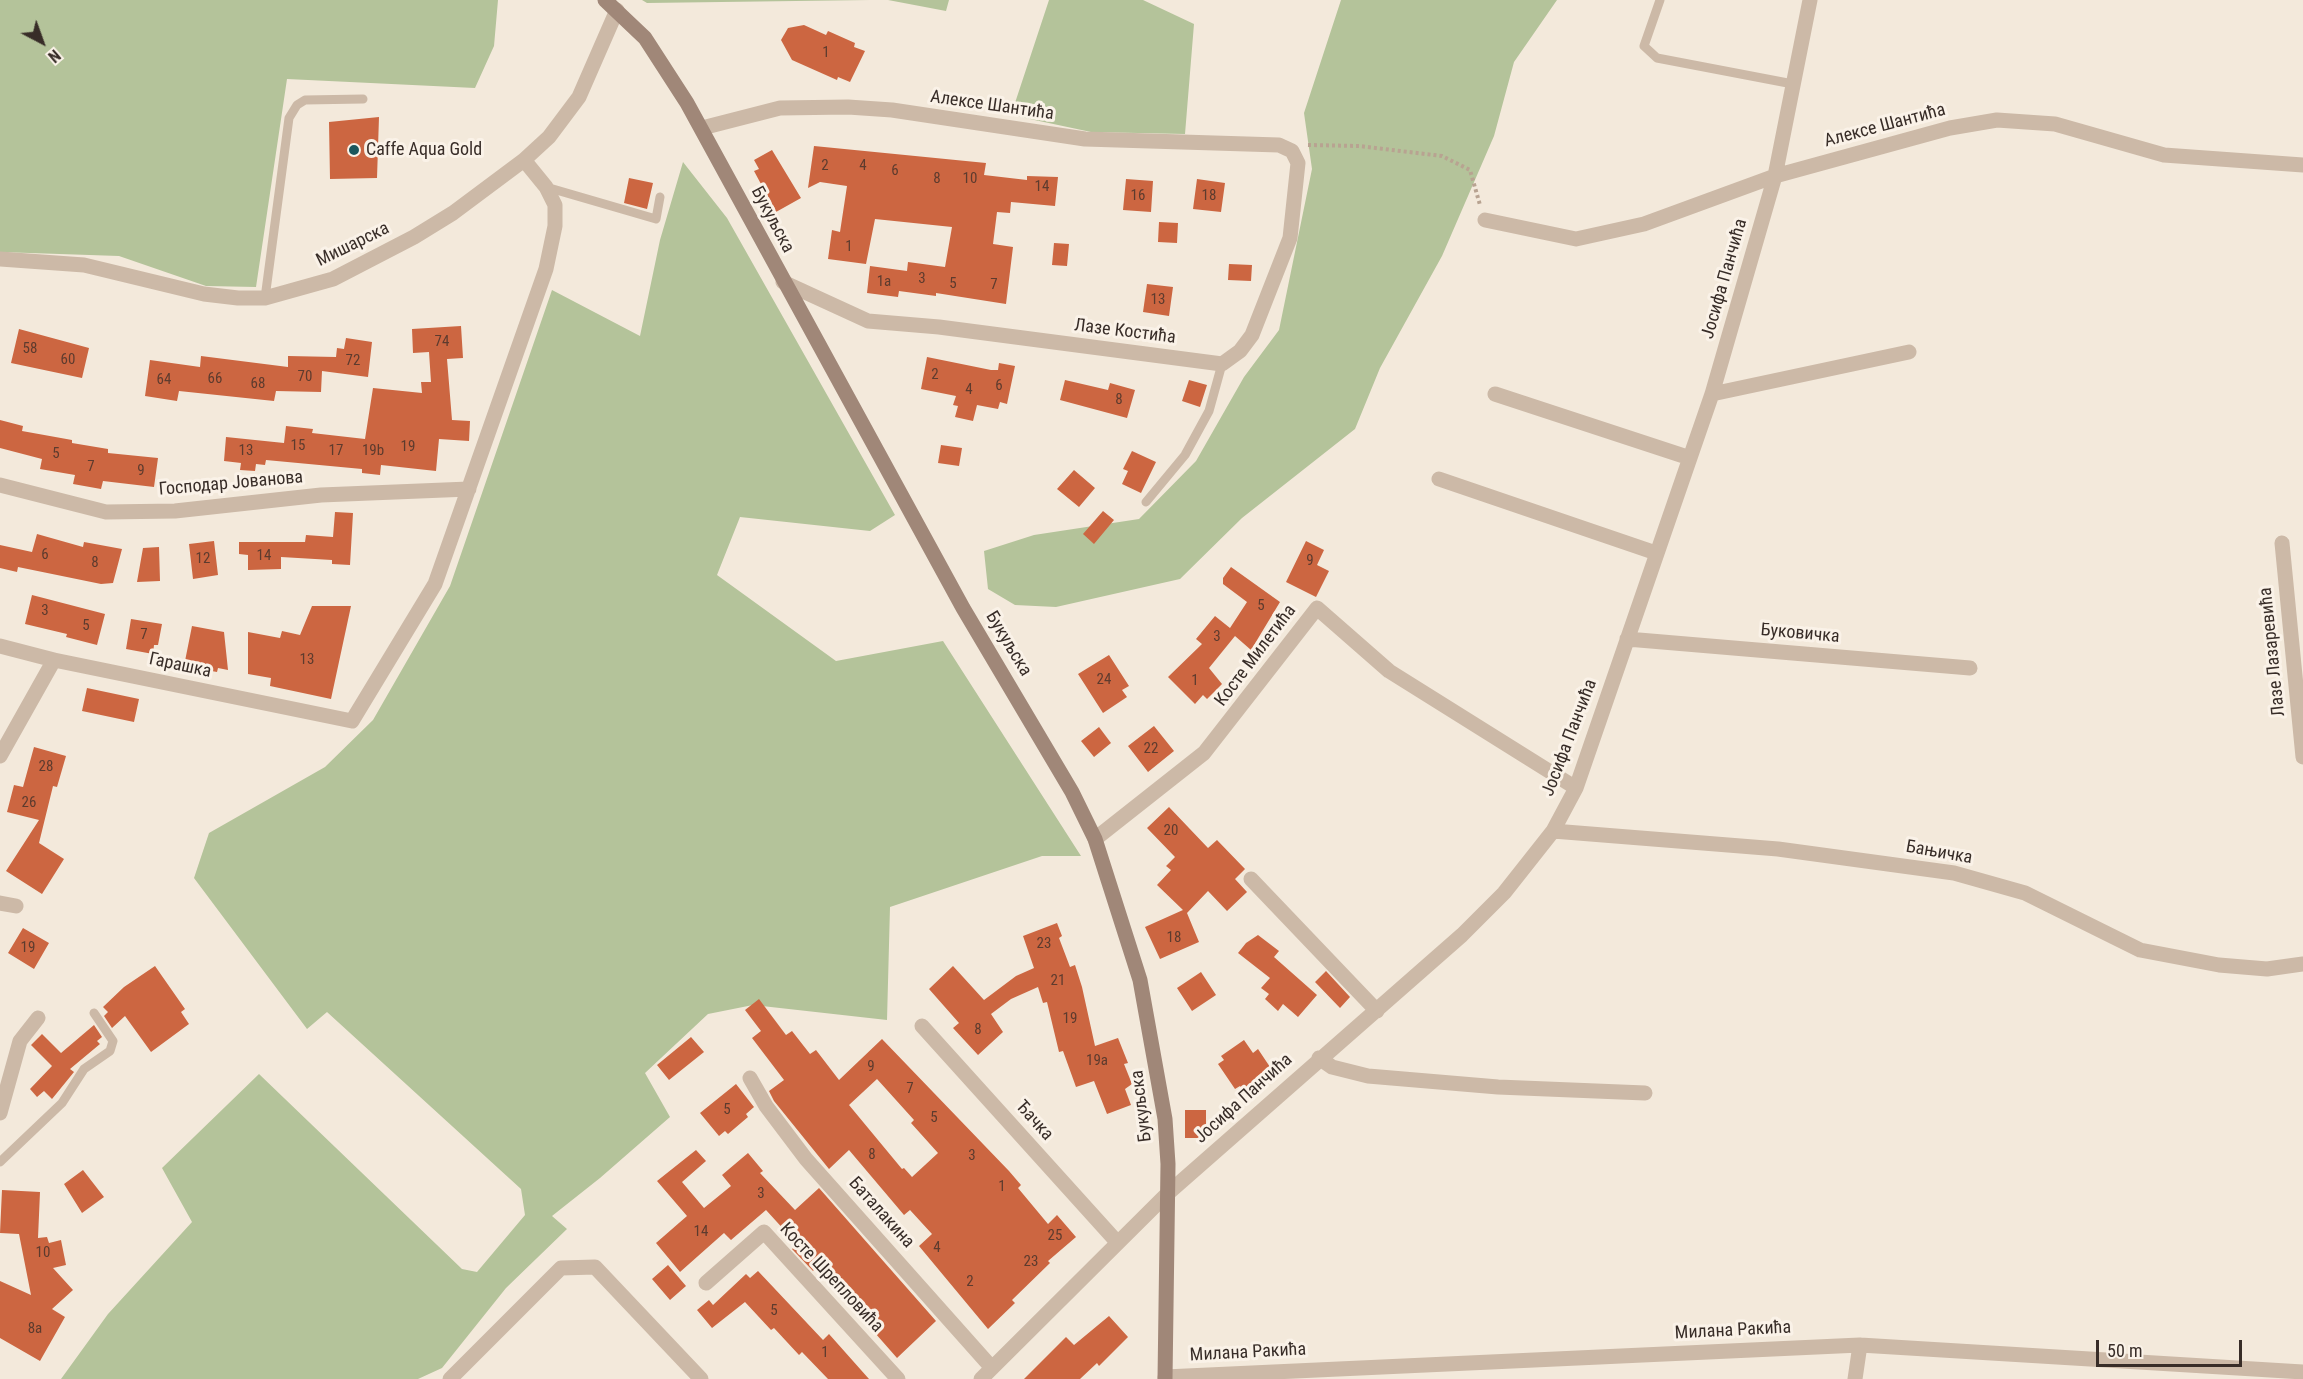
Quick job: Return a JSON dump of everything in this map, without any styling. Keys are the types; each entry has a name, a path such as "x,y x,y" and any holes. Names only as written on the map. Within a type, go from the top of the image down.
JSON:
{"main road":[{"name":"Букуљска","path":"611,5 652,47 702,128 783,282 963,608 1072,792 1095,839 1126,933 1150,1027 1164,1119 1167,1194 1165,1378"}],"street":[{"name":"Јосифа Панчића","path":"987,1374 1167,1194 1319,1058 1377,1011 1462,935 1504,893 1553,831 1576,788 1712,394 1775,176 1810,0"},
{"name":"Мишарска","path":"0,259 84,265 204,294 265,298 333,279 414,237 453,213 524,160 549,137 576,102 611,5"},
{"name":"Алексе Шантића","path":"702,128 780,108 829,106 892,110 1085,139 1279,145"},
{"name":"Алексе Шантића","path":"1485,220 1576,239 1644,224 1775,176 1950,128 1997,120 2055,124 2164,155 2303,165"},
{"path":"1222,364 1240,351 1252,335 1290,238 1298,163 1292,151 1279,145"},
{"path":"469,489 546,269 555,226 555,205 546,187 524,160"},
{"name":"Лазе Костића","path":"783,282 868,321 939,327 1222,364"},
{"path":"1712,394 1909,352"},
{"path":"1495,394 1690,458"},
{"path":"1440,479 1656,553"},
{"name":"Господар Јованова","path":"0,485 106,512 175,511 321,495 469,489"},
{"name":"Гарашка","path":"0,646 54,660 352,721 435,584 469,489"},
{"name":"Лазе Лазаревића","path":"2282,543 2303,757"},
{"name":"Косте Милетића","path":"1095,839 1204,753 1317,608 1389,671 1576,788"},
{"name":"Буковичка","path":"1627,639 1971,668"},
{"path":"0,756 54,660"},
{"name":"Бањичка","path":"1553,831 1778,849 1954,873 2025,893 2140,950 2219,965 2267,969 2303,964"},
{"path":"1251,879 1377,1011"},
{"path":"0,903 16,906"},
{"path":"0,1113 21,1041 38,1018"},
{"name":"Ђачка","path":"922,1026 1117,1242"},
{"path":"1319,1058 1332,1067 1368,1076 1498,1087 1645,1093"},
{"name":"Баталакина","path":"750,1078 766,1106 806,1158 987,1374"},
{"name":"Косте Шрепловића","path":"706,1283 764,1232 898,1379"},
{"path":"450,1379 561,1268 595,1267 701,1379"},
{"path":"1856,1379 1860,1345"},
{"name":"Милана Ракића","path":"1165,1378 1860,1345 2303,1372"}],"lane":[{"path":"1660,0 1644,46 1657,58 1793,84"},
{"path":"265,298 289,118 297,105 305,100 363,99"},
{"path":"546,187 656,219 660,197"},
{"path":"1146,502 1185,455 1209,411 1222,364"},
{"path":"0,1162 62,1103 84,1070 110,1051 113,1041 94,1013"}],"path":[{"path":"1279,145 1359,146 1442,156 1470,170 1485,220"}],"green space":[{"path":"0,0 498,0 494,46 475,88 287,79 256,287 206,286 119,256 0,252"},
{"path":"642,0 870,0 647,3"},
{"path":"888,0 949,0 946,11"},
{"path":"1049,0 1143,0 1194,24 1185,134 1091,132 1011,115"},
{"path":"1341,0 1557,0 1514,62 1494,136 1442,256 1380,368 1355,429 1242,518 1180,579 1056,607 1015,605 988,589 984,551 1034,535 1139,519 1196,461 1244,377 1279,330 1312,169 1304,113"},
{"path":"683,162 727,218 895,515 870,531 740,517 717,575 836,661 943,641 1081,856 1042,856 890,907 887,1020 753,1005 708,1014 645,1073 670,1117 552,1216 567,1229 506,1288 442,1368 418,1379 61,1379 108,1314 192,1222 162,1168 259,1074 462,1269 477,1272 525,1215 521,1189 327,1012 307,1029 194,878 209,833 325,767 373,720 450,586 552,290 640,336 660,240"}],"building":[{"path":"804,25 826,35 828,31 855,43 854,47 865,51 850,82 838,77 837,80 792,60 781,40 788,28"},
{"name":"Caffe Aqua Gold","path":"379,117 377,178 330,179 329,122"},
{"path":"814,146 986,163 984,175 1027,180 1027,176 1058,177 1055,206 1011,202 1010,213 997,212 993,244 1013,247 1006,304 936,293 936,296 899,291 898,297 867,293 870,266 907,271 908,262 945,267 952,227 875,219 866,264 828,259 832,230 840,232 847,186 820,182 808,188"},
{"path":"772,150 801,198 776,212 754,171 759,169 754,160"},
{"path":"629,178 653,183 647,209 624,203"},
{"path":"1126,179 1153,181 1151,212 1123,210"},
{"path":"1197,179 1225,183 1221,212 1193,209"},
{"path":"1159,222 1178,223 1177,243 1158,242"},
{"path":"1054,243 1069,244 1067,266 1052,265"},
{"path":"1229,264 1252,265 1251,281 1228,280"},
{"path":"1147,284 1173,287 1169,316 1143,312"},
{"path":"461,326 463,358 447,359 452,420 470,421 469,441 439,439 436,471 381,465 380,475 362,473 362,469 266,460 265,465 256,464 255,471 240,470 241,463 224,461 226,437 284,443 286,426 313,429 312,433 365,439 373,388 422,393 421,382 431,382 429,352 413,353 412,329"},
{"path":"19,329 89,348 82,378 11,363"},
{"path":"346,338 372,342 368,377 322,371 321,392 276,391 274,401 179,391 177,401 145,396 150,360 200,367 201,356 288,367 288,356 336,357 337,348 344,349"},
{"path":"927,357 991,370 998,370 999,363 1015,366 1007,404 1000,402 998,409 977,405 973,421 955,417 958,406 953,405 956,396 921,389"},
{"path":"1065,380 1108,390 1110,383 1135,390 1127,418 1060,400"},
{"path":"1189,380 1207,385 1200,407 1182,401"},
{"path":"0,420 23,426 22,431 108,449 108,453 158,458 154,487 103,481 101,489 73,484 75,475 40,469 42,459 0,448"},
{"path":"941,445 962,448 959,466 938,463"},
{"path":"1132,451 1156,462 1141,493 1122,484 1128,471 1123,469"},
{"path":"1074,470 1095,488 1079,507 1057,489"},
{"path":"1103,511 1114,520 1094,544 1083,534"},
{"path":"335,512 353,513 350,565 332,564 332,560 281,557 281,569 248,570 248,555 239,554 239,542 305,542 306,535 333,537"},
{"path":"37,534 83,547 84,542 122,549 113,583 101,584 18,567 17,572 0,568 0,545 32,552"},
{"path":"214,541 218,575 193,579 189,544"},
{"path":"1306,541 1324,550 1317,565 1329,571 1316,597 1286,582"},
{"path":"159,547 160,581 137,582 143,548"},
{"path":"1231,567 1280,602 1251,650 1235,636 1209,668 1222,684 1207,699 1203,695 1195,704 1168,677 1202,644 1196,639 1215,616 1230,628 1247,602 1223,584 1223,578"},
{"path":"32,595 105,614 97,645 66,637 67,634 25,624"},
{"path":"312,606 351,606 331,699 270,686 271,678 248,674 248,632 280,638 282,631 300,635"},
{"path":"131,619 162,624 158,645 154,645 153,654 126,649"},
{"path":"192,626 224,632 228,670 218,668 217,672 184,666"},
{"path":"1109,655 1129,686 1122,690 1127,697 1103,713 1078,674"},
{"path":"87,688 139,699 134,722 82,711"},
{"path":"1154,726 1174,751 1148,772 1128,746"},
{"path":"1099,727 1111,743 1094,757 1081,741"},
{"path":"34,747 66,756 57,787 53,786 39,843 64,859 42,894 6,871 39,820 7,812 14,785 23,787"},
{"path":"1169,807 1208,848 1217,840 1245,869 1235,879 1247,892 1227,911 1208,891 1187,913 1199,942 1160,959 1145,927 1183,910 1157,885 1171,870 1166,866 1175,857 1147,828"},
{"path":"1057,923 1062,936 1059,938 1070,967 1075,965 1082,987 1095,1046 1118,1038 1128,1063 1124,1064 1132,1084 1125,1089 1131,1105 1107,1114 1094,1081 1076,1087 1063,1051 1059,1052 1047,1002 1043,1003 1038,987 1011,999 991,1014 1003,1032 978,1055 953,1028 959,1023 929,989 953,966 984,1000 1016,976 1034,968 1023,936"},
{"path":"23,928 49,943 34,969 8,953"},
{"path":"1258,935 1279,951 1274,957 1317,995 1298,1017 1283,1004 1278,1011 1265,999 1269,994 1261,988 1270,978 1238,953 1246,943"},
{"path":"155,966 185,1009 181,1012 189,1024 151,1052 125,1016 112,1028 104,1016 108,1012 103,1007 124,987"},
{"path":"1326,971 1350,997 1340,1008 1315,982"},
{"path":"1201,972 1216,995 1192,1011 1177,988"},
{"path":"759,999 786,1035 792,1031 810,1054 816,1050 839,1080 882,1039 1009,1171 1021,1185 1018,1188 1048,1224 1057,1215 1076,1237 1048,1261 1050,1263 1012,1300 1015,1303 988,1329 919,1246 932,1234 910,1210 904,1215 849,1150 829,1169 774,1101 769,1091 784,1080 752,1038 761,1031 745,1010","holes":["877,1079 914,1120 911,1123 938,1153 912,1177 904,1168 902,1169 849,1105"]},
{"path":"94,1025 102,1037 97,1041 100,1044 70,1069 74,1072 52,1099 44,1091 37,1097 30,1089 52,1066 31,1045 42,1034 61,1053"},
{"path":"691,1037 704,1052 669,1080 657,1065"},
{"path":"1244,1040 1253,1053 1258,1049 1270,1067 1264,1071 1266,1074 1243,1090 1240,1086 1235,1089 1218,1064 1224,1060 1221,1056"},
{"path":"736,1084 754,1107 746,1114 748,1117 728,1134 725,1131 719,1136 700,1113"},
{"path":"1185,1110 1206,1110 1206,1138 1185,1138"},
{"path":"696,1150 706,1161 682,1182 704,1208 731,1186 722,1175 748,1153 763,1171 760,1173 795,1210 819,1188 936,1321 897,1358 817,1267 813,1271 792,1249 797,1244 766,1210 731,1240 724,1233 680,1272 656,1243 687,1216 657,1181"},
{"path":"83,1170 104,1197 82,1213 64,1184"},
{"path":"2,1190 40,1192 38,1238 47,1237 49,1243 61,1240 66,1265 53,1268 73,1290 52,1309 65,1317 40,1361 0,1338 0,1281 31,1295 19,1234 0,1233"},
{"path":"668,1265 686,1286 670,1300 652,1279"},
{"path":"758,1271 823,1340 829,1334 869,1379 828,1379 802,1352 799,1355 774,1328 771,1330 745,1302 712,1328 697,1310 709,1300 713,1305 746,1274 750,1278"},
{"path":"1109,1316 1128,1337 1099,1366 1097,1363 1080,1379 1024,1379 1066,1337 1074,1345"}],"place":[{"name":"Caffe Aqua Gold","path":"354,150"}]}
